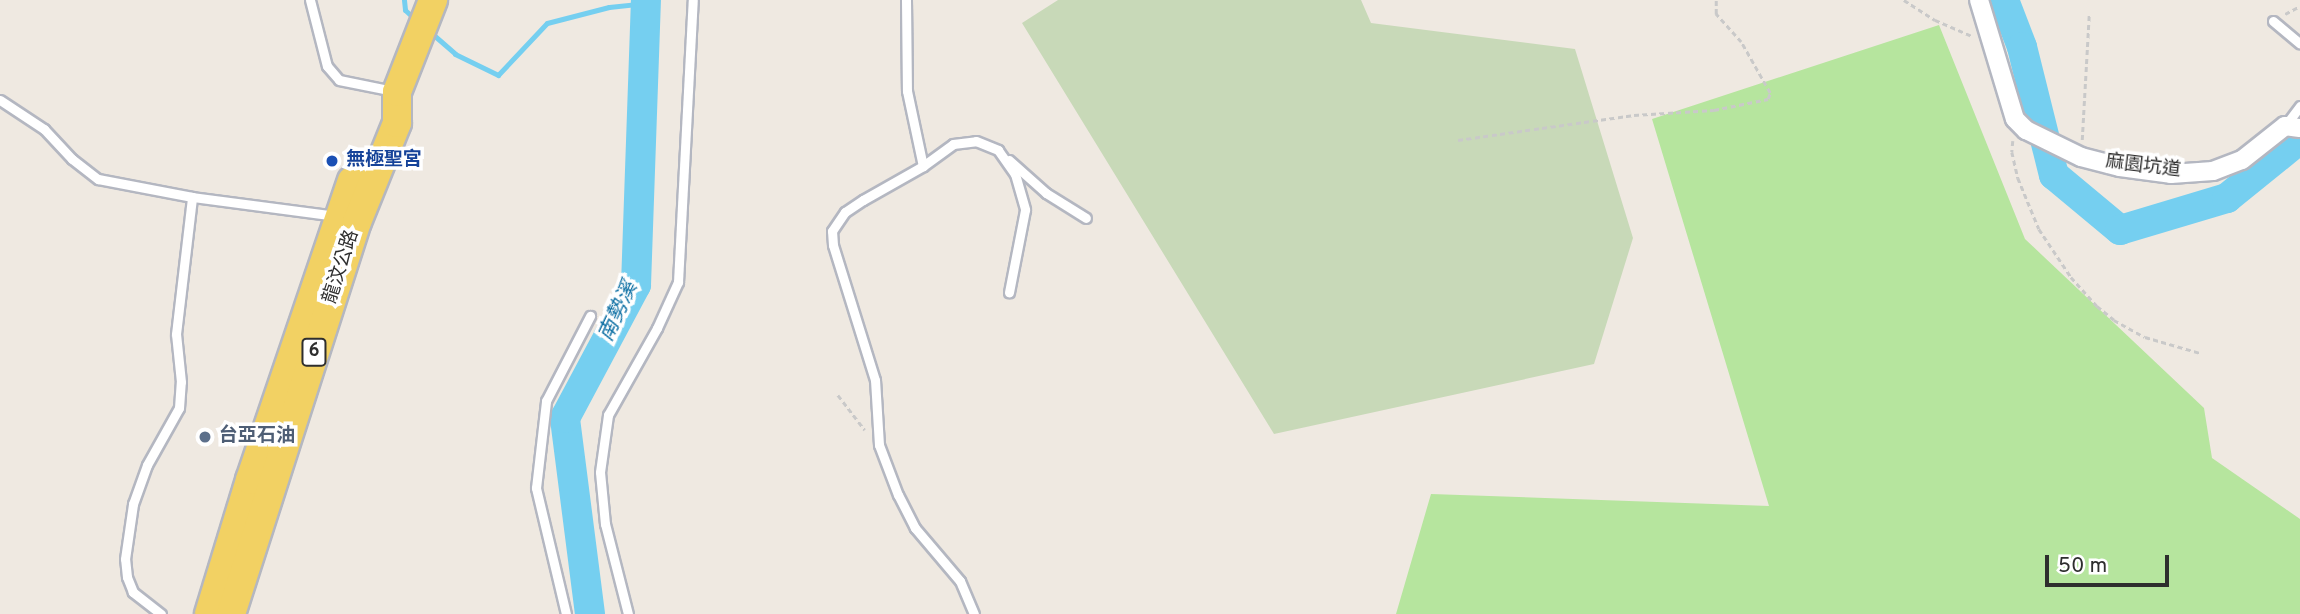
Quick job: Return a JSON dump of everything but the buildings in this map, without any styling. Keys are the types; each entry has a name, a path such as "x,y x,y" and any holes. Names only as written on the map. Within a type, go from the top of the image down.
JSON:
{"main road":[{"name":"6","path":"348,219 380,113 397,92 432,3"},
{"name":"龍汶公路","path":"209,614 348,219"},
{"name":"龍汶公路","path":"231,614 348,219"}],"street":[{"path":"1979,0 2020,125"},
{"name":"麻園坑道","path":"2020,125 2077,155 2120,167 2171,174 2213,171 2242,160 2293,127"}],"lane":[{"path":"310,0 327,66 339,80 397,92"},
{"path":"628,614 605,524 600,472 608,415 657,328 678,282 693,0"},
{"path":"906,0 907,91 923,166"},
{"path":"2273,21 2300,44"},
{"path":"0,100 44,129 72,159 98,179 192,197 348,219"},
{"path":"2293,127 2300,106"},
{"path":"974,614 960,581 915,527 898,495 879,445 875,380 833,245 832,231 845,212 923,166 953,144 965,140 998,150 1046,193 1086,218"},
{"path":"998,150 1015,174 1025,210 1009,292"},
{"path":"161,614 133,592 127,577 125,559 134,504 143,478 179,408 181,382 176,334 192,197"},
{"path":"566,614 536,488 546,401 590,316"}],"path":[{"path":"1458,140 1634,115 1714,110 1768,99 1770,93 1741,41 1716,14 1716,0"},
{"path":"1904,0 1935,20 1992,44"},
{"path":"2273,21 2300,6"},
{"path":"2077,155 2089,15"},
{"path":"2020,125 2012,152 2018,178 2039,229 2071,277 2097,306 2114,320 2146,337 2200,353"},
{"path":"838,396 879,445"}],"green space":[{"path":"1058,0 1361,0 1371,23 1575,49 1633,238 1594,364 1274,434 1022,23"},
{"path":"1939,25 2025,239 2204,408 2212,458 2300,519 2300,614 1396,614 1431,494 1769,506 1652,119"}],"waterway":[{"path":"404,0 405,10 416,20"},
{"name":"南勢溪","path":"590,614 565,418 636,285 646,0"},
{"path":"2004,0 2022,47 2054,175 2120,230 2227,198 2300,139"},
{"path":"429,31 455,54 498,75 547,23 609,7 646,3"}],"place":[{"name":"無極聖宮","path":"332,161"},
{"name":"台亞石油","path":"205,437"}]}
